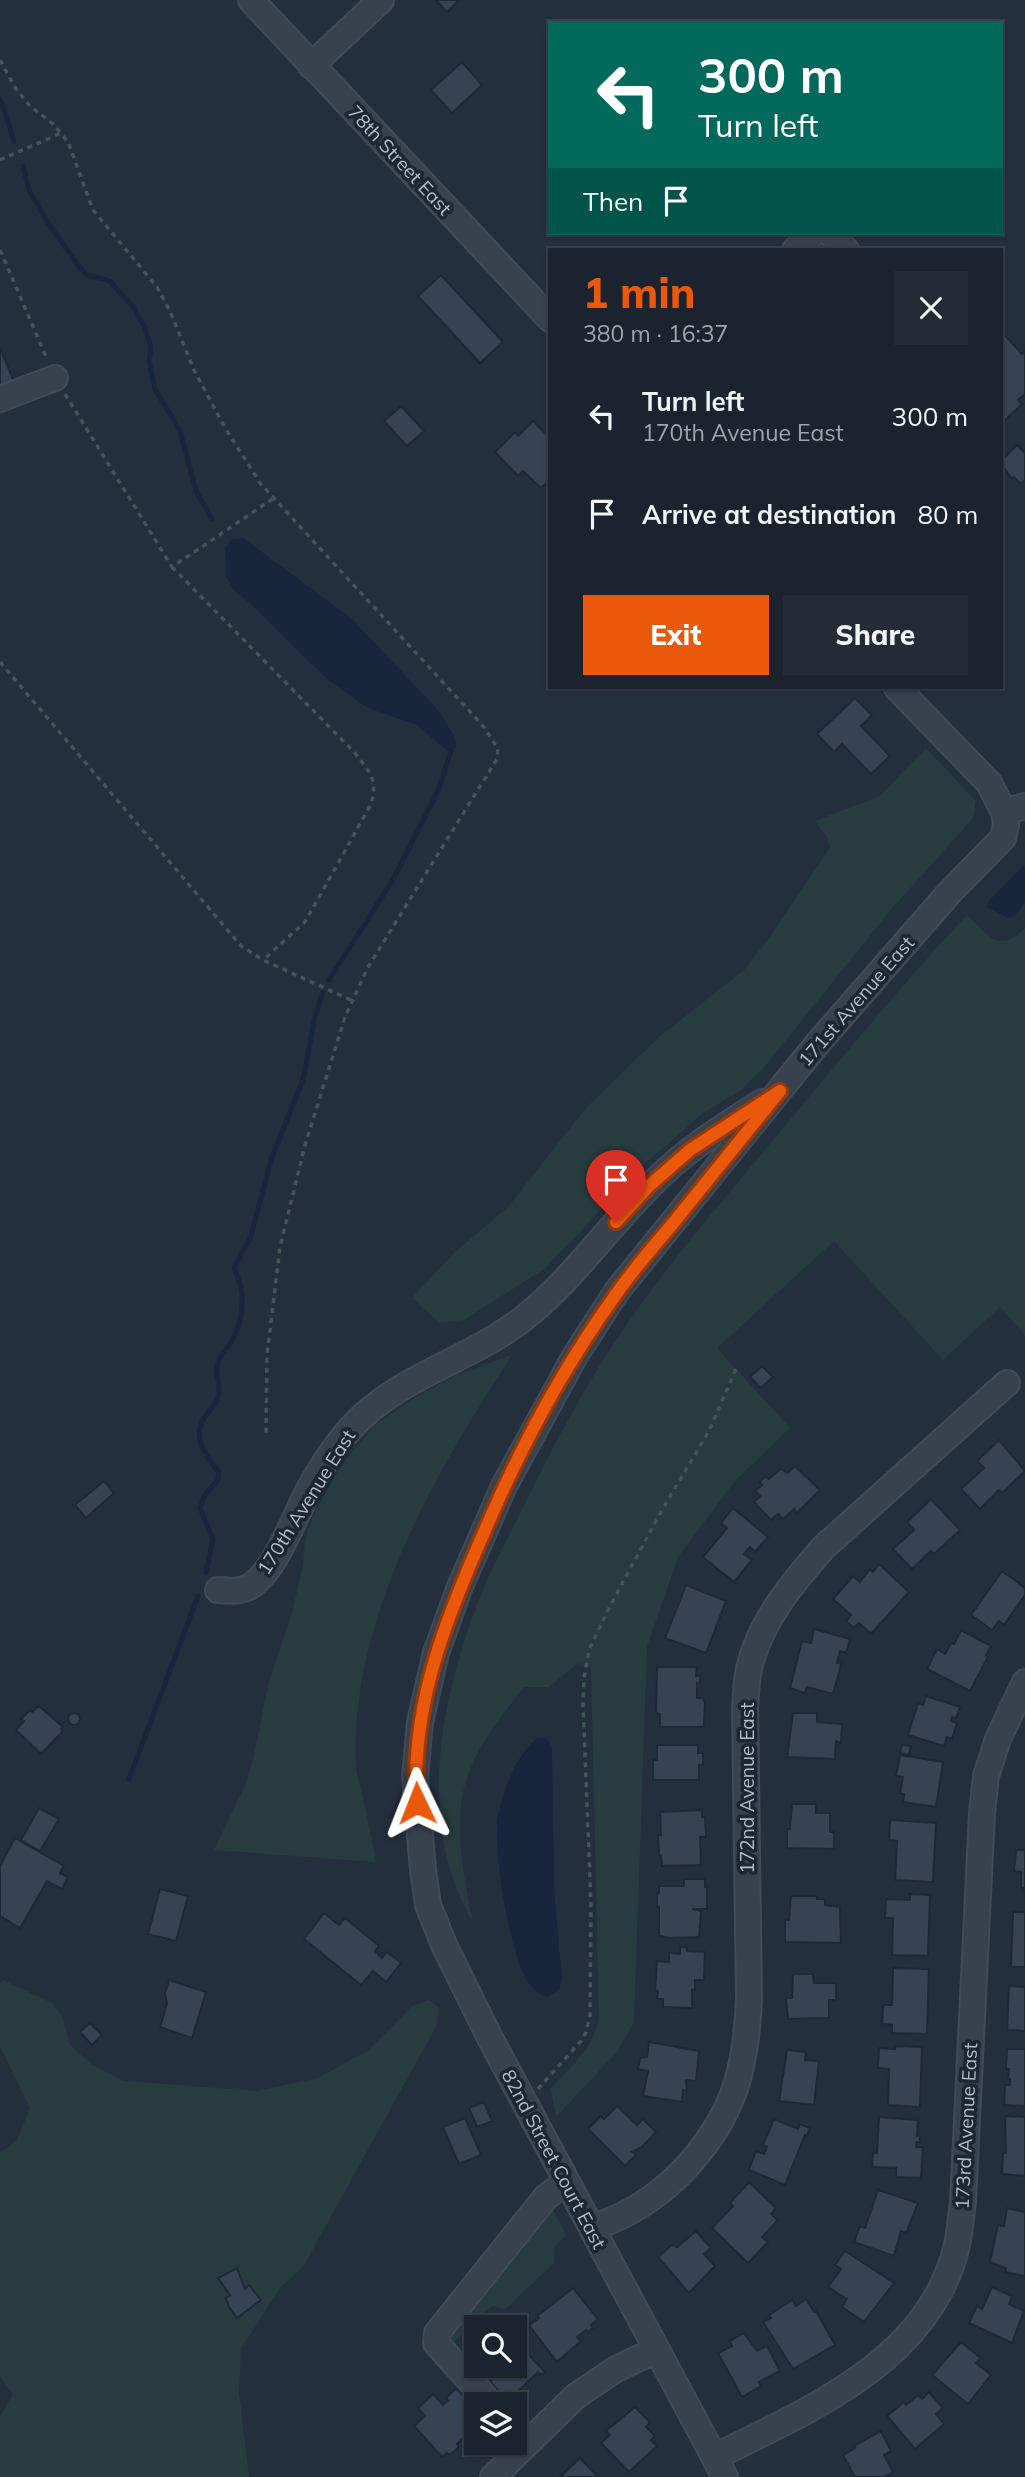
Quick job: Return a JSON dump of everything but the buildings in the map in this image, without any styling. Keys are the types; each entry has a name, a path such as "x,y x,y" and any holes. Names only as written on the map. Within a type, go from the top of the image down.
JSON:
{"street":[{"name":"78th Street East","path":"251,0 548,317"},
{"path":"311,66 381,0"},
{"path":"797,248 812,235"},
{"path":"832,235 844,248"},
{"path":"0,399 55,377"},
{"path":"898,689 1015,809"},
{"name":"171st Avenue East","path":"418,1829 415,1777 420,1722 436,1653 459,1589 504,1486 575,1356 618,1291 780,1091 941,902 1003,838 1006,825 1015,809"},
{"name":"170th Avenue East","path":"218,1590 241,1590 260,1578 270,1566 330,1455 350,1428 372,1407 395,1390 488,1343 525,1318 555,1290 649,1186 690,1150 780,1091"},
{"name":"172nd Avenue East","path":"592,2229 635,2209 680,2173 724,2116 738,2079 747,2031 749,1998 745,1708 749,1669 762,1634 800,1574 824,1547 1007,1383"},
{"name":"173rd Avenue East","path":"720,2467 883,2361 920,2324 941,2288 957,2246 962,2203 986,1776 998,1739 1025,1682"},
{"name":"82nd Street Court East","path":"418,1829 428,1905 444,1945 566,2182 720,2467"},
{"path":"480,2392 436,2343 437,2333 546,2197 566,2182"},
{"path":"527,2433 617,2369 656,2350"},
{"path":"493,2477 508,2455"}],"path":[{"path":"0,60 16,89 30,106 53,124 68,142 93,210 156,287 170,311 194,370 253,473 484,727 498,749 496,759 368,967 352,1000 305,1145 280,1247 267,1355 266,1437"},
{"path":"0,160 61,133"},
{"path":"0,250 55,377 172,567 354,752 374,780 376,790 370,806 304,923 263,960"},
{"path":"172,567 274,498"},
{"path":"0,662 241,946 263,960 352,1000"},
{"path":"524,2102 547,2082 581,2041 590,2015 591,1905 583,1703 589,1650 662,1510 709,1431 736,1369"}],"green space":[{"path":"926,748 976,801 973,818 888,913 762,1070 740,1091 703,1113 647,1162 544,1269 464,1320 440,1323 412,1298 455,1252 508,1207 585,1109 659,1037 744,970 830,848 827,837 815,821 880,796"},
{"path":"967,915 988,935 1001,941 1016,936 1025,928 1025,1335 1000,1307 943,1360 834,1241 717,1348 790,1428 735,1481 678,1557 647,1647 634,2022 617,2052 556,2117 551,2089 587,2047 599,2017 591,1668 578,1663 549,1687 524,1687 477,1753 467,1778 460,1813 463,1869 473,1922 455,1882 444,1841 439,1798 440,1754 446,1710 470,1625 494,1565 555,1444 589,1384 634,1314 679,1253 727,1195 882,1010"},
{"path":"512,1355 455,1447 403,1548 367,1655 358,1709 356,1763 376,1862 214,1850 246,1783 254,1756 268,1685 292,1613 303,1565 305,1540 313,1516 341,1466 373,1427 415,1397 459,1374"},
{"path":"3,1980 52,2003 62,2016 70,2045 91,2064 124,2081 257,2091 318,2078 369,2050 412,2006 429,2000 439,2008 437,2025 303,2267 281,2287 241,2348 239,2392 249,2477 0,2477 0,2417 13,2394 0,2377 0,2153 17,2140 30,2108 0,2047 0,1984"},
{"path":"541,2186 566,2235 555,2246 554,2263 505,2309 493,2306 483,2315 464,2315 464,2333 448,2348 443,2307 521,2206"}],"water":[{"path":"243,538 351,618 439,711 455,738 456,747 451,751 444,748 417,725 368,708 328,680 234,590 226,577 225,548 232,539"},
{"path":"1023,866 1025,902 1018,912 1008,918 987,907 988,902"},
{"path":"538,1738 547,1739 552,1747 554,1888 562,1979 559,1990 547,1997 529,1984 515,1949 505,1904 497,1838 499,1813 510,1776 523,1754"}],"waterway":[{"path":"0,100 14,142"},
{"path":"23,166 29,190 46,220 80,268 87,275 110,281 134,308 144,326 151,348 149,361 155,389 180,431 196,491 212,519"},
{"path":"329,980 394,878 438,791 451,751 448,746"},
{"path":"206,1573 213,1539 200,1508 205,1495 218,1480 219,1472 202,1448 200,1427 218,1398 218,1362 233,1339 242,1312 241,1286 234,1268 251,1236 271,1160 303,1080 315,1016 323,992"},
{"path":"129,1779 198,1596"}],"route":[{"path":"417,1803 415,1777 420,1722 436,1653 459,1589 504,1486 575,1356 618,1291 780,1091 690,1150 649,1186 616,1222"}]}
